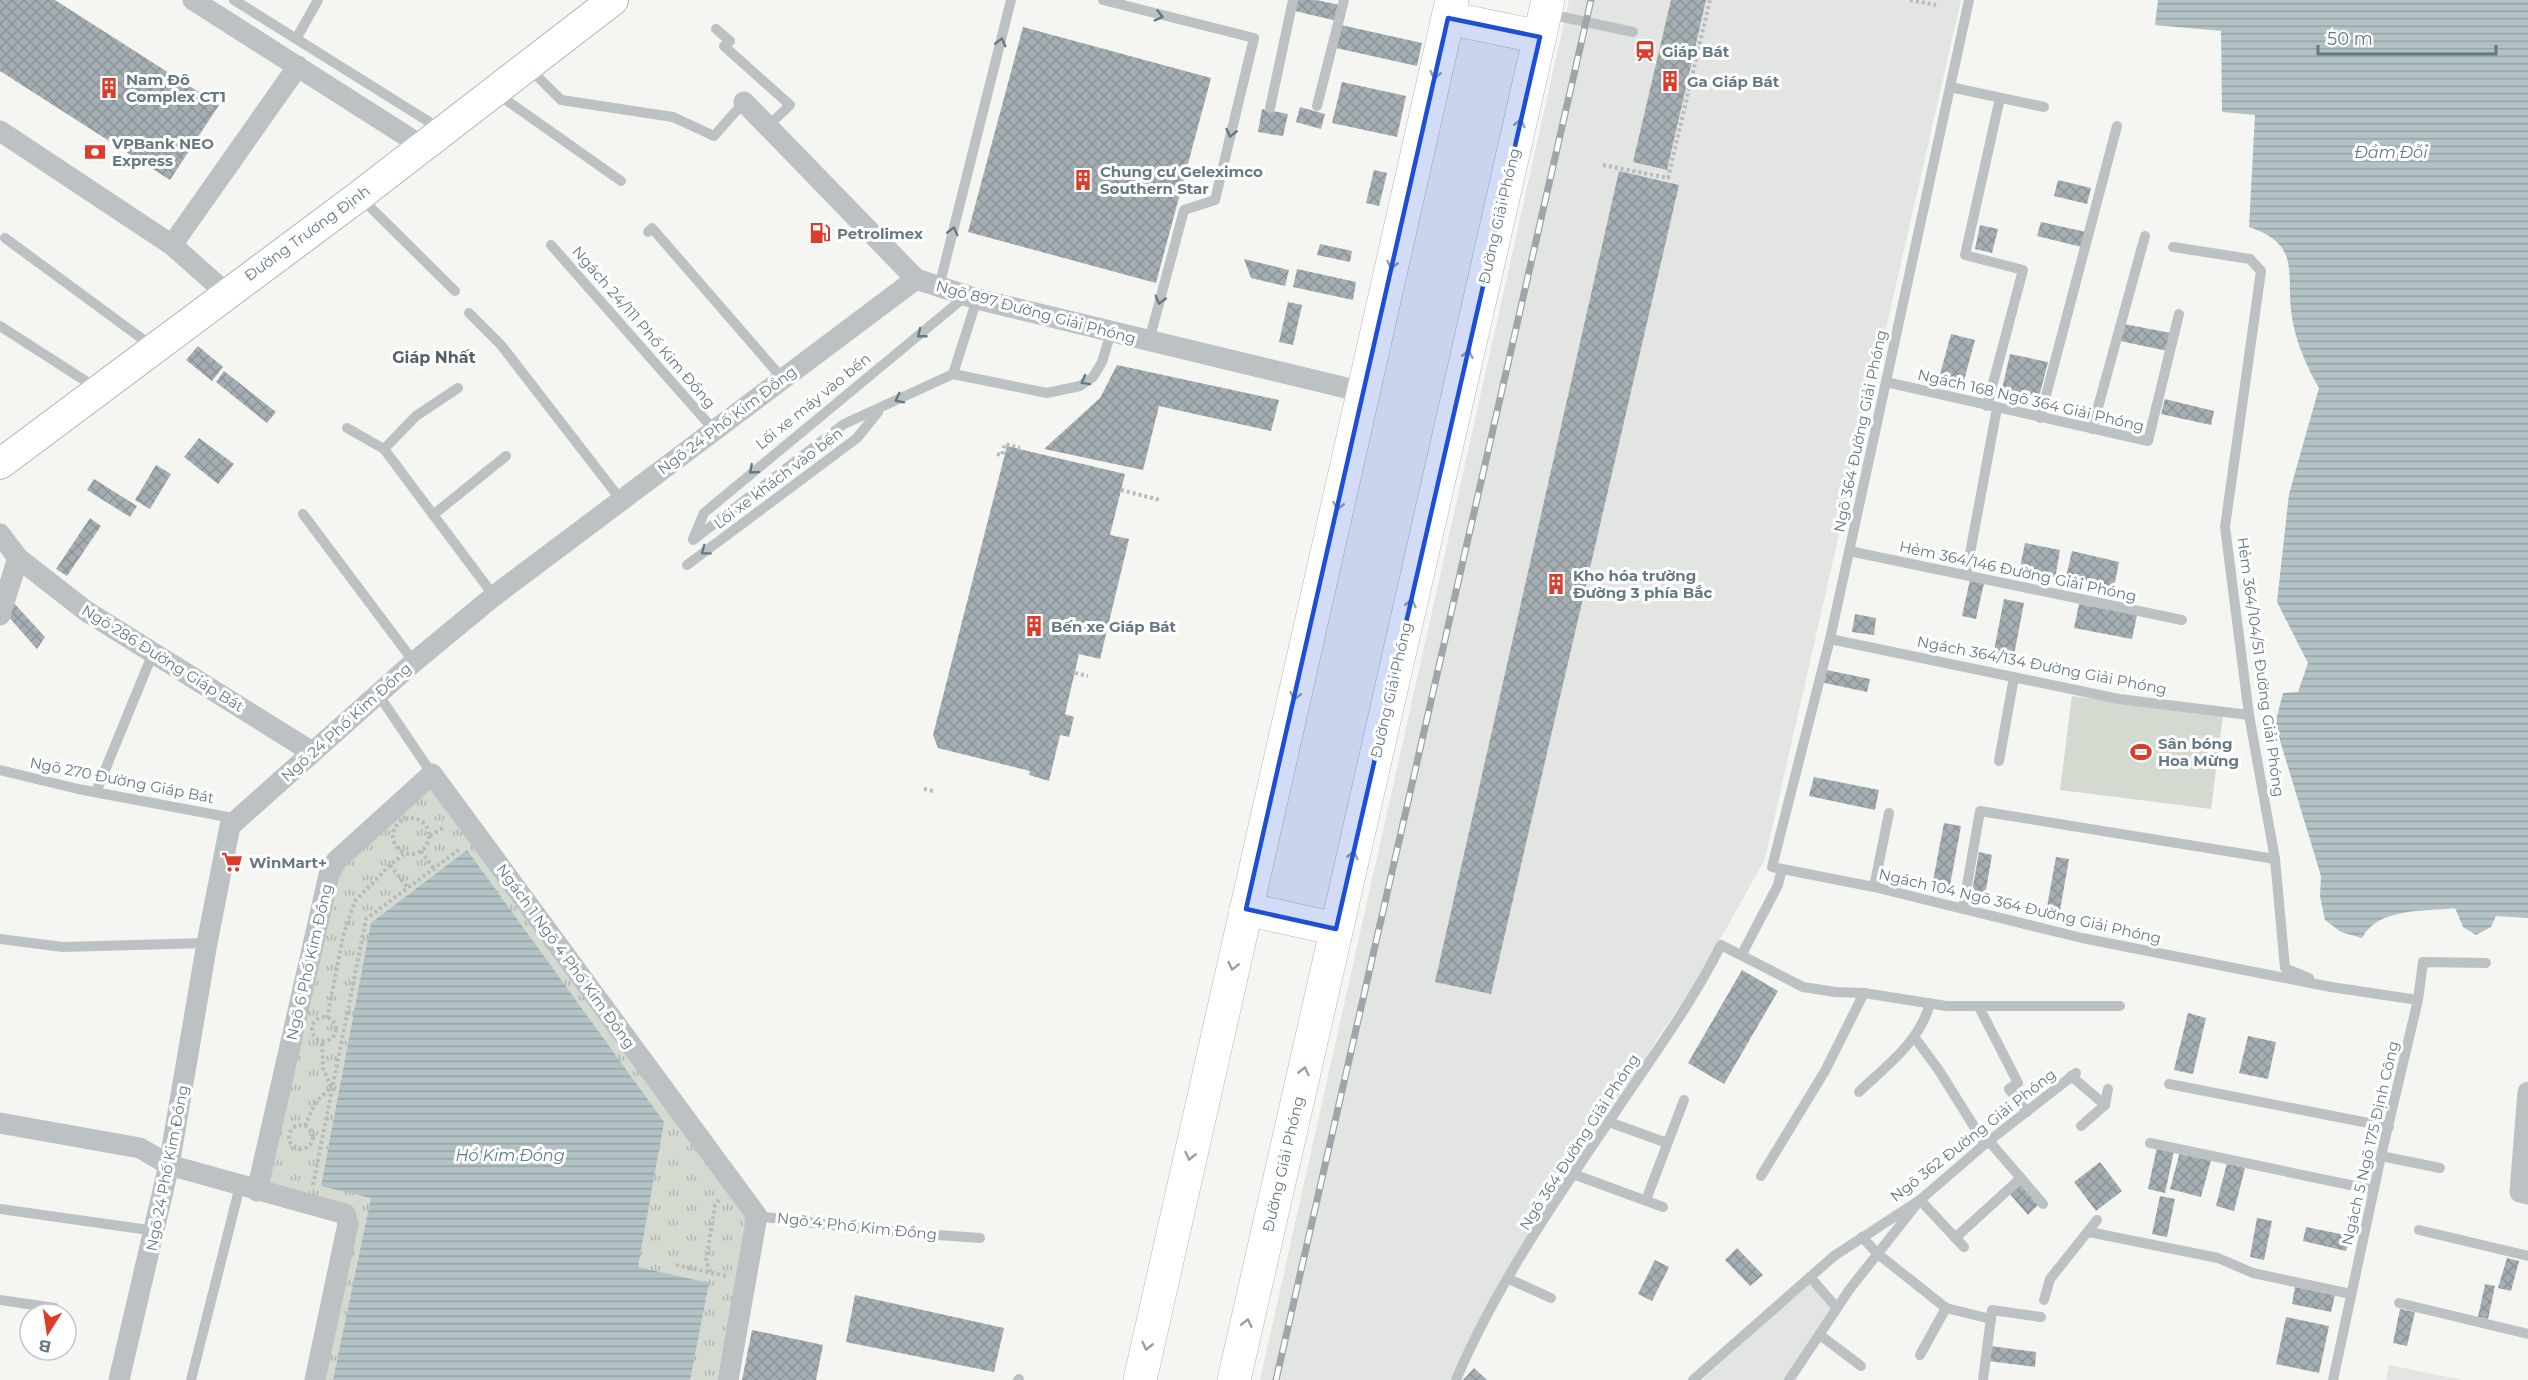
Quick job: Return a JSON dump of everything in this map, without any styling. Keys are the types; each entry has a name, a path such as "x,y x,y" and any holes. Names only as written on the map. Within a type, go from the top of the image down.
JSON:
{"main road":[{"name":"Đường Trương Định","path":"0,464 153,347 359,196 527,66 600,4"},
{"path":"1140,1380 1450,9 1545,17"},
{"name":"Đường Giải Phóng","path":"1234,1380 1545,17"},
{"path":"1248,900 1338,920"}],"street":[{"path":"193,0 298,66 432,138"},
{"path":"172,245 298,66"},
{"name":"Ngõ 897 Đường Giải Phóng","path":"744,102 769,125 916,279 971,298 1363,392"},
{"path":"0,131 172,245 226,293"},
{"name":"Ngõ 24 Phố Kim Đồng","path":"119,1380 170,1166 207,943 230,826 414,662 494,596 916,279"},
{"name":"Ngõ 286 Đường Giáp Bát","path":"0,534 18,558 86,611 312,752"},
{"path":"0,615 18,558"},
{"name":"Ngõ 6 Phố Kim Đồng","path":"249,1188 329,875 336,861 432,774"},
{"name":"Ngách 1 Ngõ 4 Phố Kim Đồng","path":"432,774 757,1216"},
{"path":"2528,1092 2520,1192 2528,1194"},
{"path":"0,1123 140,1148 170,1166 345,1214 348,1224 315,1380"},
{"name":"Ngõ 4 Phố Kim Đồng","path":"728,1380 757,1216"}],"lane":[{"path":"234,0 296,39 432,138"},
{"path":"296,39 318,0"},
{"path":"939,287 1011,0"},
{"path":"1103,0 1254,38 1215,200 1184,210 1149,341"},
{"path":"1270,108 1293,0"},
{"path":"1317,106 1344,0"},
{"name":"Ngõ 364 Đường Giải Phóng","path":"1742,954 1779,885 1777,868 1830,639 1969,0"},
{"path":"1545,17 1633,32"},
{"path":"716,29 730,41 724,46 790,105 769,125"},
{"path":"527,66 561,100 673,117 714,136 744,102"},
{"path":"1950,87 2044,107"},
{"path":"494,92 621,181"},
{"path":"1965,575 1992,407 2023,270 1965,255 2000,98"},
{"path":"2040,418 2117,126"},
{"path":"359,196 455,291"},
{"path":"648,232 652,228 782,378"},
{"path":"2091,429 2145,236"},
{"path":"5,238 153,347"},
{"name":"Ngách 24/111 Phố Kim Đồng","path":"551,244 714,430"},
{"name":"Hẻm 364/104/51 Đường Giải Phóng","path":"2173,247 2250,259 2261,271 2225,526 2249,715 2275,859 2285,968 2331,987"},
{"path":"953,374 971,298"},
{"name":"Lối xe máy vào bến","path":"880,409 844,424 693,540 704,513 971,298"},
{"path":"469,313 501,345 621,500"},
{"name":"Ngách 168 Ngõ 364 Giải Phóng","path":"1886,382 2148,441 2179,314"},
{"path":"0,326 98,389"},
{"path":"880,409 953,374 1047,393 1080,386 1093,378 1102,362 1111,332"},
{"path":"384,449 416,416 458,388"},
{"name":"Lối xe khách vào bến","path":"687,565 857,438 880,409"},
{"path":"347,428 384,449 494,596"},
{"path":"433,515 506,456"},
{"path":"303,514 414,662"},
{"name":"Hẻm 364/146 Đường Giải Phóng","path":"1849,551 2182,620"},
{"name":"Ngách 364/134 Đường Giải Phóng","path":"1830,639 2120,699 2249,715"},
{"path":"96,792 153,653"},
{"path":"1999,761 2014,676"},
{"name":"Ngách 1 Ngõ 4 Phố Kim Đồng","path":"378,694 432,774"},
{"name":"Ngõ 270 Đường Giáp Bát","path":"0,770 96,792 238,819"},
{"path":"1963,908 1980,811 2275,859"},
{"path":"1874,887 1888,813"},
{"name":"Ngách 104 Ngõ 364 Đường Giải Phóng","path":"1777,868 1874,887 2082,938 2331,987"},
{"path":"0,939 63,947 207,943"},
{"name":"Ngõ 364 Đường Giải Phóng","path":"1456,1380 1485,1319 1509,1279 1573,1174 1702,984 1721,945 1803,987 1835,992 1864,993 1930,1003 1979,1007 2120,1006"},
{"name":"Ngách 5 Ngõ 175 Định Công","path":"2333,1380 2381,1156 2418,1000 2423,962 2486,963"},
{"path":"2331,987 2418,1000"},
{"path":"1761,1176 1824,1071 1864,993"},
{"path":"1859,1092 1915,1038 1925,1021 1930,1003"},
{"path":"1979,1007 2018,1083 2009,1089 2027,1112"},
{"path":"1915,1038 1987,1142 2043,1204"},
{"name":"Ngõ 362 Đường Giải Phóng","path":"1693,1380 1834,1256 1920,1200 1987,1142 2074,1075 2105,1105"},
{"path":"2169,1084 2389,1127"},
{"path":"2081,1126 2105,1105 2108,1089"},
{"path":"1646,1200 1684,1100"},
{"path":"1609,1122 1667,1143"},
{"path":"2150,1143 2374,1190"},
{"path":"2381,1156 2440,1168"},
{"path":"1573,1174 1663,1207"},
{"path":"1955,1238 2021,1178"},
{"path":"191,1380 249,1188"},
{"path":"1794,1378 1837,1308 1920,1200 1964,1247"},
{"path":"0,1209 156,1231"},
{"name":"Ngõ 4 Phố Kim Đồng","path":"757,1216 881,1231 980,1238"},
{"path":"2044,1300 2050,1279 2097,1220"},
{"path":"2419,1230 2528,1256"},
{"path":"2089,1232 2218,1258 2253,1273 2351,1294"},
{"path":"1862,1237 1878,1254 1946,1308 1991,1319"},
{"path":"1810,1277 1837,1308"},
{"path":"1509,1279 1551,1298"},
{"path":"0,1300 18,1303"},
{"path":"2399,1303 2528,1334"},
{"path":"1920,1355 1946,1308"},
{"path":"1983,1380 1992,1310 2041,1317"},
{"path":"1820,1335 1861,1366"}],"path":[{"path":"1603,165 1668,178 1710,0"},
{"path":"1910,0 1936,5"},
{"path":"997,454 1002,455 1005,444 1020,448"},
{"path":"1121,490 1160,500"},
{"path":"1075,673 1088,675"},
{"path":"924,789 933,791"},
{"path":"410,818 420,820 427,826 430,836 427,846 421,852 412,855 404,854 396,847 392,838 394,828 400,821 410,818"},
{"path":"312,1191 366,919 461,848"},
{"path":"421,852 434,869"},
{"path":"327,1018 344,933 355,901 404,854"},
{"path":"390,865 408,888"},
{"path":"327,1018 333,1021 336,1033 328,1041 322,1041 313,1033 315,1022 327,1018"},
{"path":"336,1033 342,1034"},
{"path":"322,1041 323,1068 331,1087"},
{"path":"305,1126 315,1103 331,1087"},
{"path":"305,1126 310,1129 314,1140 305,1149 293,1146 290,1141 292,1129 305,1126"},
{"path":"314,1140 321,1141"},
{"path":"710,1272 706,1261 715,1205 725,1194"},
{"path":"676,1265 729,1276"}],"highlighted area":[{"path":"1448,18 1540,37 1336,929 1246,909"}],"shaded area":[{"path":"1569,0 1961,0 1765,859 1698,979 1657,1039 1451,1380 1260,1380"},
{"path":"1812,1281 1834,1309 1785,1380 1702,1380"},
{"path":"2389,1365 2462,1380 2386,1380"}],"green space":[{"name":"Sân bóng Hoa Mừng","path":"2072,696 2223,715 2211,809 2060,790"},
{"name":"Hồ Kim Đồng","path":"432,783 749,1217 717,1380 321,1380 355,1220 265,1185 336,875"}],"water":[{"name":"Đầm Đỗi","path":"2158,0 2528,0 2528,918 2496,916 2491,927 2476,935 2463,927 2455,908 2416,911 2390,916 2379,921 2362,938 2341,932 2325,920 2320,896 2321,876 2275,724 2283,693 2298,692 2308,663 2277,602 2289,494 2319,388 2296,337 2290,302 2290,275 2284,252 2278,243 2266,234 2249,227 2255,115 2222,112 2221,31 2155,25"},
{"name":"Hồ Kim Đồng","path":"467,850 664,1122 638,1267 709,1283 690,1380 333,1380 371,1198 321,1186 371,923"}],"building":[{"name":"Nam Đô Complex CT1","path":"0,0 55,0 219,105 170,180 0,71"},
{"path":"1298,0 1316,0 1340,5 1337,21 1295,11"},
{"name":"Ga Giáp Bát","path":"1671,0 1706,0 1667,170 1633,162"},
{"path":"1341,25 1422,43 1417,66 1336,48"},
{"name":"Chung cư Geleximco Southern Star","path":"1023,27 1211,78 1156,283 968,232"},
{"path":"1342,82 1406,96 1397,137 1332,123"},
{"path":"1300,107 1325,114 1321,129 1296,122"},
{"path":"1262,109 1288,114 1283,136 1258,132"},
{"path":"1374,170 1387,173 1379,206 1366,203"},
{"name":"Kho hóa trường Đường 3 phía Bắc","path":"1619,171 1679,185 1491,994 1435,982"},
{"path":"2058,180 2091,188 2087,204 2054,196"},
{"path":"2041,222 2086,232 2082,247 2037,236"},
{"path":"1980,225 1998,229 1992,253 1975,249"},
{"path":"1320,244 1352,251 1350,262 1317,255"},
{"path":"1244,259 1289,270 1285,286 1251,278"},
{"path":"1297,269 1356,282 1353,300 1293,287"},
{"path":"1288,302 1302,305 1293,345 1279,342"},
{"path":"2124,324 2171,333 2168,351 2120,341"},
{"path":"1951,334 1975,340 1963,384 1939,378"},
{"path":"198,346 223,367 212,381 186,360"},
{"path":"2010,354 2048,362 2039,397 2002,389"},
{"path":"1117,365 1279,400 1271,431 1159,406 1143,470 1044,449 1100,398"},
{"path":"224,371 276,412 267,423 216,382"},
{"path":"2165,399 2214,411 2211,425 2161,414"},
{"path":"199,438 234,464 218,484 184,457"},
{"name":"Bến xe Giáp Bát","path":"1007,446 1125,474 1110,535 1129,539 1100,659 1079,654 1065,714 1074,717 1069,737 1060,735 1049,781 1029,775 1030,771 938,748 933,735"},
{"path":"156,465 171,474 150,509 135,500"},
{"path":"94,479 137,506 130,517 87,490"},
{"path":"90,518 101,526 67,576 56,569"},
{"path":"2025,543 2060,550 2055,579 2019,572"},
{"path":"2072,551 2119,562 2114,587 2066,577"},
{"path":"1970,580 1984,583 1976,619 1962,616"},
{"path":"2004,599 2024,603 2013,660 1993,656"},
{"path":"12,601 45,637 37,649 6,614"},
{"path":"2079,604 2137,615 2132,639 2074,628"},
{"path":"1855,614 1876,618 1874,635 1852,632"},
{"path":"1822,669 1870,679 1867,692 1820,682"},
{"path":"1814,777 1879,790 1875,810 1809,796"},
{"path":"1944,823 1961,826 1950,885 1933,881"},
{"path":"1979,852 1992,855 1985,895 1972,892"},
{"path":"2056,857 2069,859 2060,910 2047,907"},
{"path":"1742,970 1778,991 1724,1084 1688,1063"},
{"path":"2188,1013 2206,1018 2193,1074 2174,1070"},
{"path":"2248,1036 2276,1042 2268,1079 2239,1073"},
{"path":"2157,1147 2174,1151 2165,1193 2148,1189"},
{"path":"2180,1152 2211,1160 2201,1197 2170,1189"},
{"path":"2100,1162 2122,1191 2096,1211 2074,1182"},
{"path":"2227,1163 2245,1168 2234,1211 2216,1206"},
{"path":"2020,1184 2038,1205 2028,1215 2009,1193"},
{"path":"2160,1196 2175,1199 2167,1237 2152,1234"},
{"path":"2257,1218 2272,1221 2264,1260 2250,1257"},
{"path":"2306,1227 2350,1236 2346,1251 2303,1241"},
{"path":"1737,1248 1763,1275 1750,1286 1725,1260"},
{"path":"2507,1258 2519,1261 2511,1291 2498,1288"},
{"path":"1655,1260 1669,1267 1652,1301 1638,1294"},
{"path":"2485,1284 2495,1286 2488,1319 2478,1317"},
{"path":"2295,1287 2335,1295 2331,1312 2292,1304"},
{"path":"855,1295 1004,1328 994,1372 846,1342"},
{"path":"2400,1309 2415,1312 2407,1346 2393,1343"},
{"path":"2286,1317 2329,1326 2319,1373 2276,1364"},
{"path":"752,1330 823,1345 816,1380 742,1380"},
{"path":"1990,1346 2036,1352 2035,1367 1988,1361"},
{"path":"1474,1368 1487,1380 1463,1380"}],"railway":[{"path":"1276,1380 1591,0"}],"place":[{"name":"Giáp Bát","path":"1645,51"},
{"name":"Ga Giáp Bát","path":"1670,81"},
{"name":"Nam Đô Complex CT1","path":"109,88"},
{"name":"VPBank NEO Express","path":"95,152"},
{"name":"Chung cư Geleximco Southern Star","path":"1083,180"},
{"name":"Petrolimex","path":"820,233"},
{"name":"Kho hóa trường Đường 3 phía Bắc","path":"1556,584"},
{"name":"Bến xe Giáp Bát","path":"1034,626"},
{"name":"Sân bóng Hoa Mừng","path":"2141,752"},
{"name":"WinMart+","path":"232,862"}],"district":[{"name":"Giáp Nhất","path":"434,357"}]}
